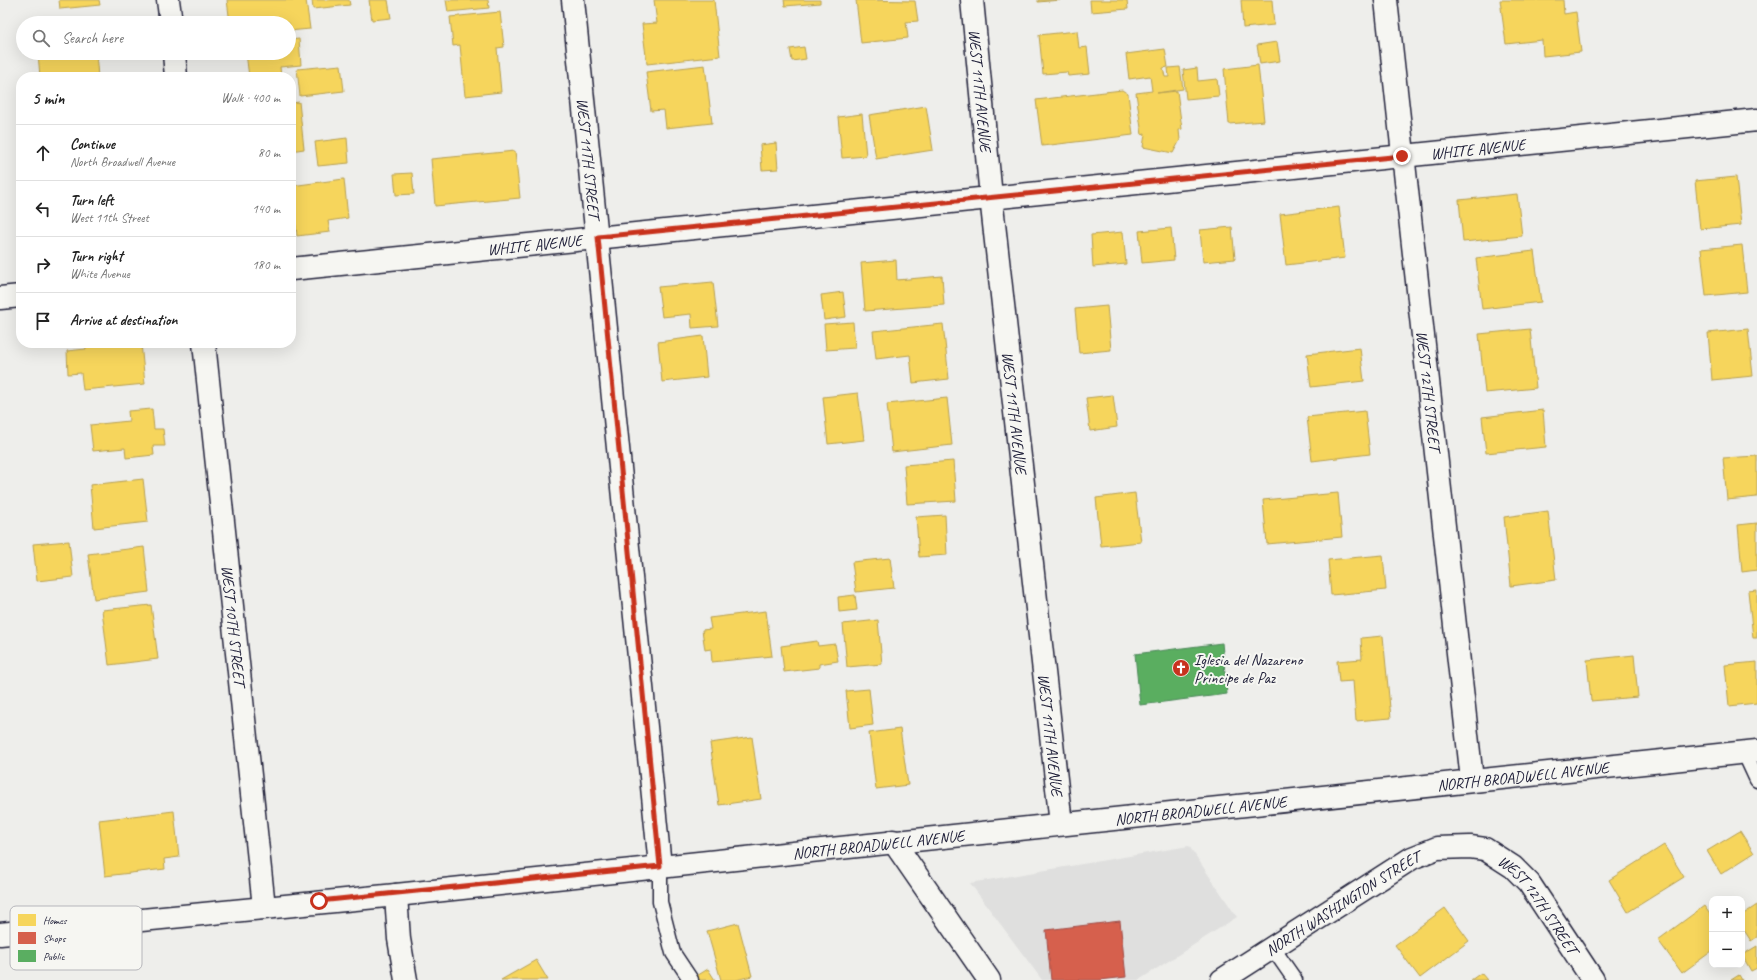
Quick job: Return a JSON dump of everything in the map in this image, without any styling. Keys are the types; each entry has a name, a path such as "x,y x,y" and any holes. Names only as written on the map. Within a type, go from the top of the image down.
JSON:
{"street":[{"path":"168,0 170,16"},
{"name":"WEST 11TH STREET","path":"573,0 660,866"},
{"name":"WEST 11TH AVENUE","path":"972,0 991,197 1061,824"},
{"name":"WEST 12TH STREET","path":"1386,0 1472,780"},
{"path":"175,60 176,72"},
{"name":"WHITE AVENUE","path":"296,268 1757,120"},
{"path":"0,298 16,296"},
{"name":"WEST 10TH STREET","path":"205,348 264,907"},
{"name":"NORTH BROADWELL AVENUE","path":"142,919 396,895 1751,751"},
{"path":"893,841 988,980"},
{"name":"WEST 12TH STREET","path":"1470,847 1485,849 1513,867 1529,883 1593,980"},
{"name":"NORTH WASHINGTON STREET","path":"1222,980 1412,858 1437,848 1470,847"},
{"path":"396,895 399,939 406,980"},
{"name":"NORTH BROADWELL AVENUE","path":"0,934 10,933"}],"lane":[{"path":"1751,751 1757,780"},
{"path":"660,866 660,902 673,953 692,980"},
{"path":"1272,947 1295,980"}],"shaded area":[{"path":"1189,846 1237,917 1139,980 1042,980 970,883"}],"building: Homes":[{"path":"59,0 99,0 100,5 60,9"},
{"path":"227,0 306,0 310,29 296,30 296,16 229,16"},
{"path":"312,0 349,0 350,5 313,9"},
{"path":"369,0 388,0 391,18 372,20"},
{"path":"446,0 488,0 489,8 448,12"},
{"path":"654,0 714,0 720,56 647,64 642,24 657,23"},
{"path":"784,0 820,0 820,3 785,6"},
{"path":"856,0 915,1 918,21 906,22 908,38 861,43"},
{"path":"1038,0 1060,0 1038,2"},
{"path":"1090,0 1127,0 1128,9 1091,12"},
{"path":"1241,0 1272,0 1274,25 1243,28"},
{"path":"1500,0 1563,0 1564,14 1576,12 1581,52 1543,56 1542,40 1506,44"},
{"path":"500,12 504,47 497,48 501,92 465,96 460,45 453,46 450,17"},
{"path":"1077,31 1079,48 1087,47 1090,74 1068,76 1067,72 1043,74 1039,35"},
{"path":"296,39 299,39 301,65 280,67 280,72 248,72 247,60 296,60"},
{"path":"1277,42 1280,61 1260,64 1257,45"},
{"path":"804,47 806,59 792,61 790,49"},
{"path":"1165,49 1168,67 1163,68 1165,77 1169,77 1168,68 1180,67 1183,89 1157,93 1177,91 1182,129 1179,130 1180,140 1173,153 1143,147 1145,134 1142,135 1136,93 1152,91 1150,76 1129,79 1126,54"},
{"path":"39,60 97,60 98,72 40,72"},
{"path":"341,65 344,91 300,96 297,69"},
{"path":"705,65 712,123 666,128 664,110 651,111 646,72"},
{"path":"1258,65 1264,121 1229,124 1224,69"},
{"path":"1197,68 1198,81 1217,79 1219,96 1186,99 1183,70"},
{"path":"1122,90 1128,94 1133,135 1042,146 1036,100"},
{"path":"296,102 299,102 304,149 296,150"},
{"path":"926,106 933,150 876,159 869,115"},
{"path":"862,114 866,156 842,158 838,117"},
{"path":"347,138 349,163 318,166 315,142"},
{"path":"776,143 778,169 762,170 760,145"},
{"path":"515,151 520,198 435,206 431,159"},
{"path":"412,173 414,194 396,195 394,174"},
{"path":"1736,177 1741,225 1700,229 1695,181"},
{"path":"344,179 348,218 328,221 330,232 297,236 296,185"},
{"path":"1517,194 1522,236 1463,242 1459,200"},
{"path":"1339,207 1345,258 1286,265 1280,214"},
{"path":"1232,227 1235,259 1203,262 1200,230"},
{"path":"1171,228 1174,260 1142,263 1139,231"},
{"path":"1123,232 1126,264 1093,267 1091,235"},
{"path":"1742,245 1747,292 1706,296 1701,249"},
{"path":"1534,251 1541,302 1482,309 1476,258"},
{"path":"896,260 897,280 942,276 944,305 865,311 861,263"},
{"path":"713,282 718,326 692,328 691,314 662,317 658,287"},
{"path":"843,292 846,317 824,320 821,295"},
{"path":"1107,306 1111,350 1079,353 1075,309"},
{"path":"853,322 855,348 826,350 824,324"},
{"path":"943,324 949,379 913,383 910,355 876,359 873,331"},
{"path":"1530,329 1536,388 1485,393 1479,334"},
{"path":"1748,329 1753,376 1712,380 1708,333"},
{"path":"703,336 707,377 662,382 658,342"},
{"path":"141,348 145,384 83,390 81,373 68,374 67,351 86,349"},
{"path":"1360,348 1364,381 1311,387 1307,354"},
{"path":"858,393 864,440 828,444 823,397"},
{"path":"1113,395 1117,427 1090,431 1086,398"},
{"path":"947,398 952,445 892,452 887,404"},
{"path":"152,409 154,429 163,429 165,446 153,446 154,455 126,458 125,448 93,451 90,425 129,421 128,411"},
{"path":"1543,410 1546,447 1486,453 1482,417"},
{"path":"1365,411 1370,454 1312,461 1307,417"},
{"path":"1757,456 1757,497 1727,500 1723,458"},
{"path":"953,461 956,501 907,504 904,465"},
{"path":"143,479 148,522 94,528 90,485"},
{"path":"1135,493 1141,542 1101,546 1096,498"},
{"path":"1338,493 1342,537 1267,544 1263,500"},
{"path":"1548,511 1556,580 1511,586 1504,517"},
{"path":"945,515 947,555 919,557 916,517"},
{"path":"1757,523 1757,570 1742,572 1738,525"},
{"path":"69,541 73,577 37,581 33,544"},
{"path":"144,547 149,592 94,599 88,554"},
{"path":"1383,555 1386,590 1331,595 1328,560"},
{"path":"890,558 894,588 856,592 852,562"},
{"path":"1757,590 1757,638 1753,638 1748,591"},
{"path":"855,595 857,610 839,612 838,597"},
{"path":"151,605 158,659 109,665 102,610"},
{"path":"766,611 772,656 712,662 711,649 705,650 702,630 711,629 709,618"},
{"path":"878,620 882,664 847,667 843,624"},
{"path":"1383,636 1391,718 1356,721 1353,681 1339,682 1337,661 1362,659 1361,638"},
{"path":"817,641 818,646 835,644 838,661 819,664 819,668 784,672 781,646"},
{"path":"1634,655 1638,697 1591,701 1587,660"},
{"path":"1757,662 1757,703 1729,706 1725,665"},
{"path":"869,689 873,725 850,728 846,691"},
{"path":"900,729 908,785 876,789 869,733"},
{"path":"752,737 761,799 719,805 710,743"},
{"path":"174,811 179,857 164,859 165,869 105,876 99,820"},
{"path":"1740,831 1754,853 1721,874 1707,851"},
{"path":"1664,845 1684,877 1628,912 1609,880"},
{"path":"1757,905 1757,937 1751,941 1745,932 1745,913"},
{"path":"1704,906 1709,913 1709,953 1682,973 1658,940"},
{"path":"1445,908 1469,941 1420,978 1395,945"},
{"path":"738,923 752,976 736,980 721,980 707,931"},
{"path":"1757,946 1757,968 1751,971 1745,960 1745,953"},
{"path":"536,960 548,980 501,980"},
{"path":"708,969 715,980 697,980 695,977"},
{"path":"1481,973 1487,980 1471,980"},
{"path":"1739,975 1742,980 1731,980"}],"building: Shops":[{"path":"1120,921 1126,977 1100,980 1051,980 1046,930"}],"building: Public":[{"path":"1222,643 1227,694 1140,705 1135,654"}],"place":[{"name":"Iglesia del Nazareno Principe de Paz","path":"1181,668"}],"route":[{"path":"319,901 396,895 660,866 598,237 1402,156"}]}
